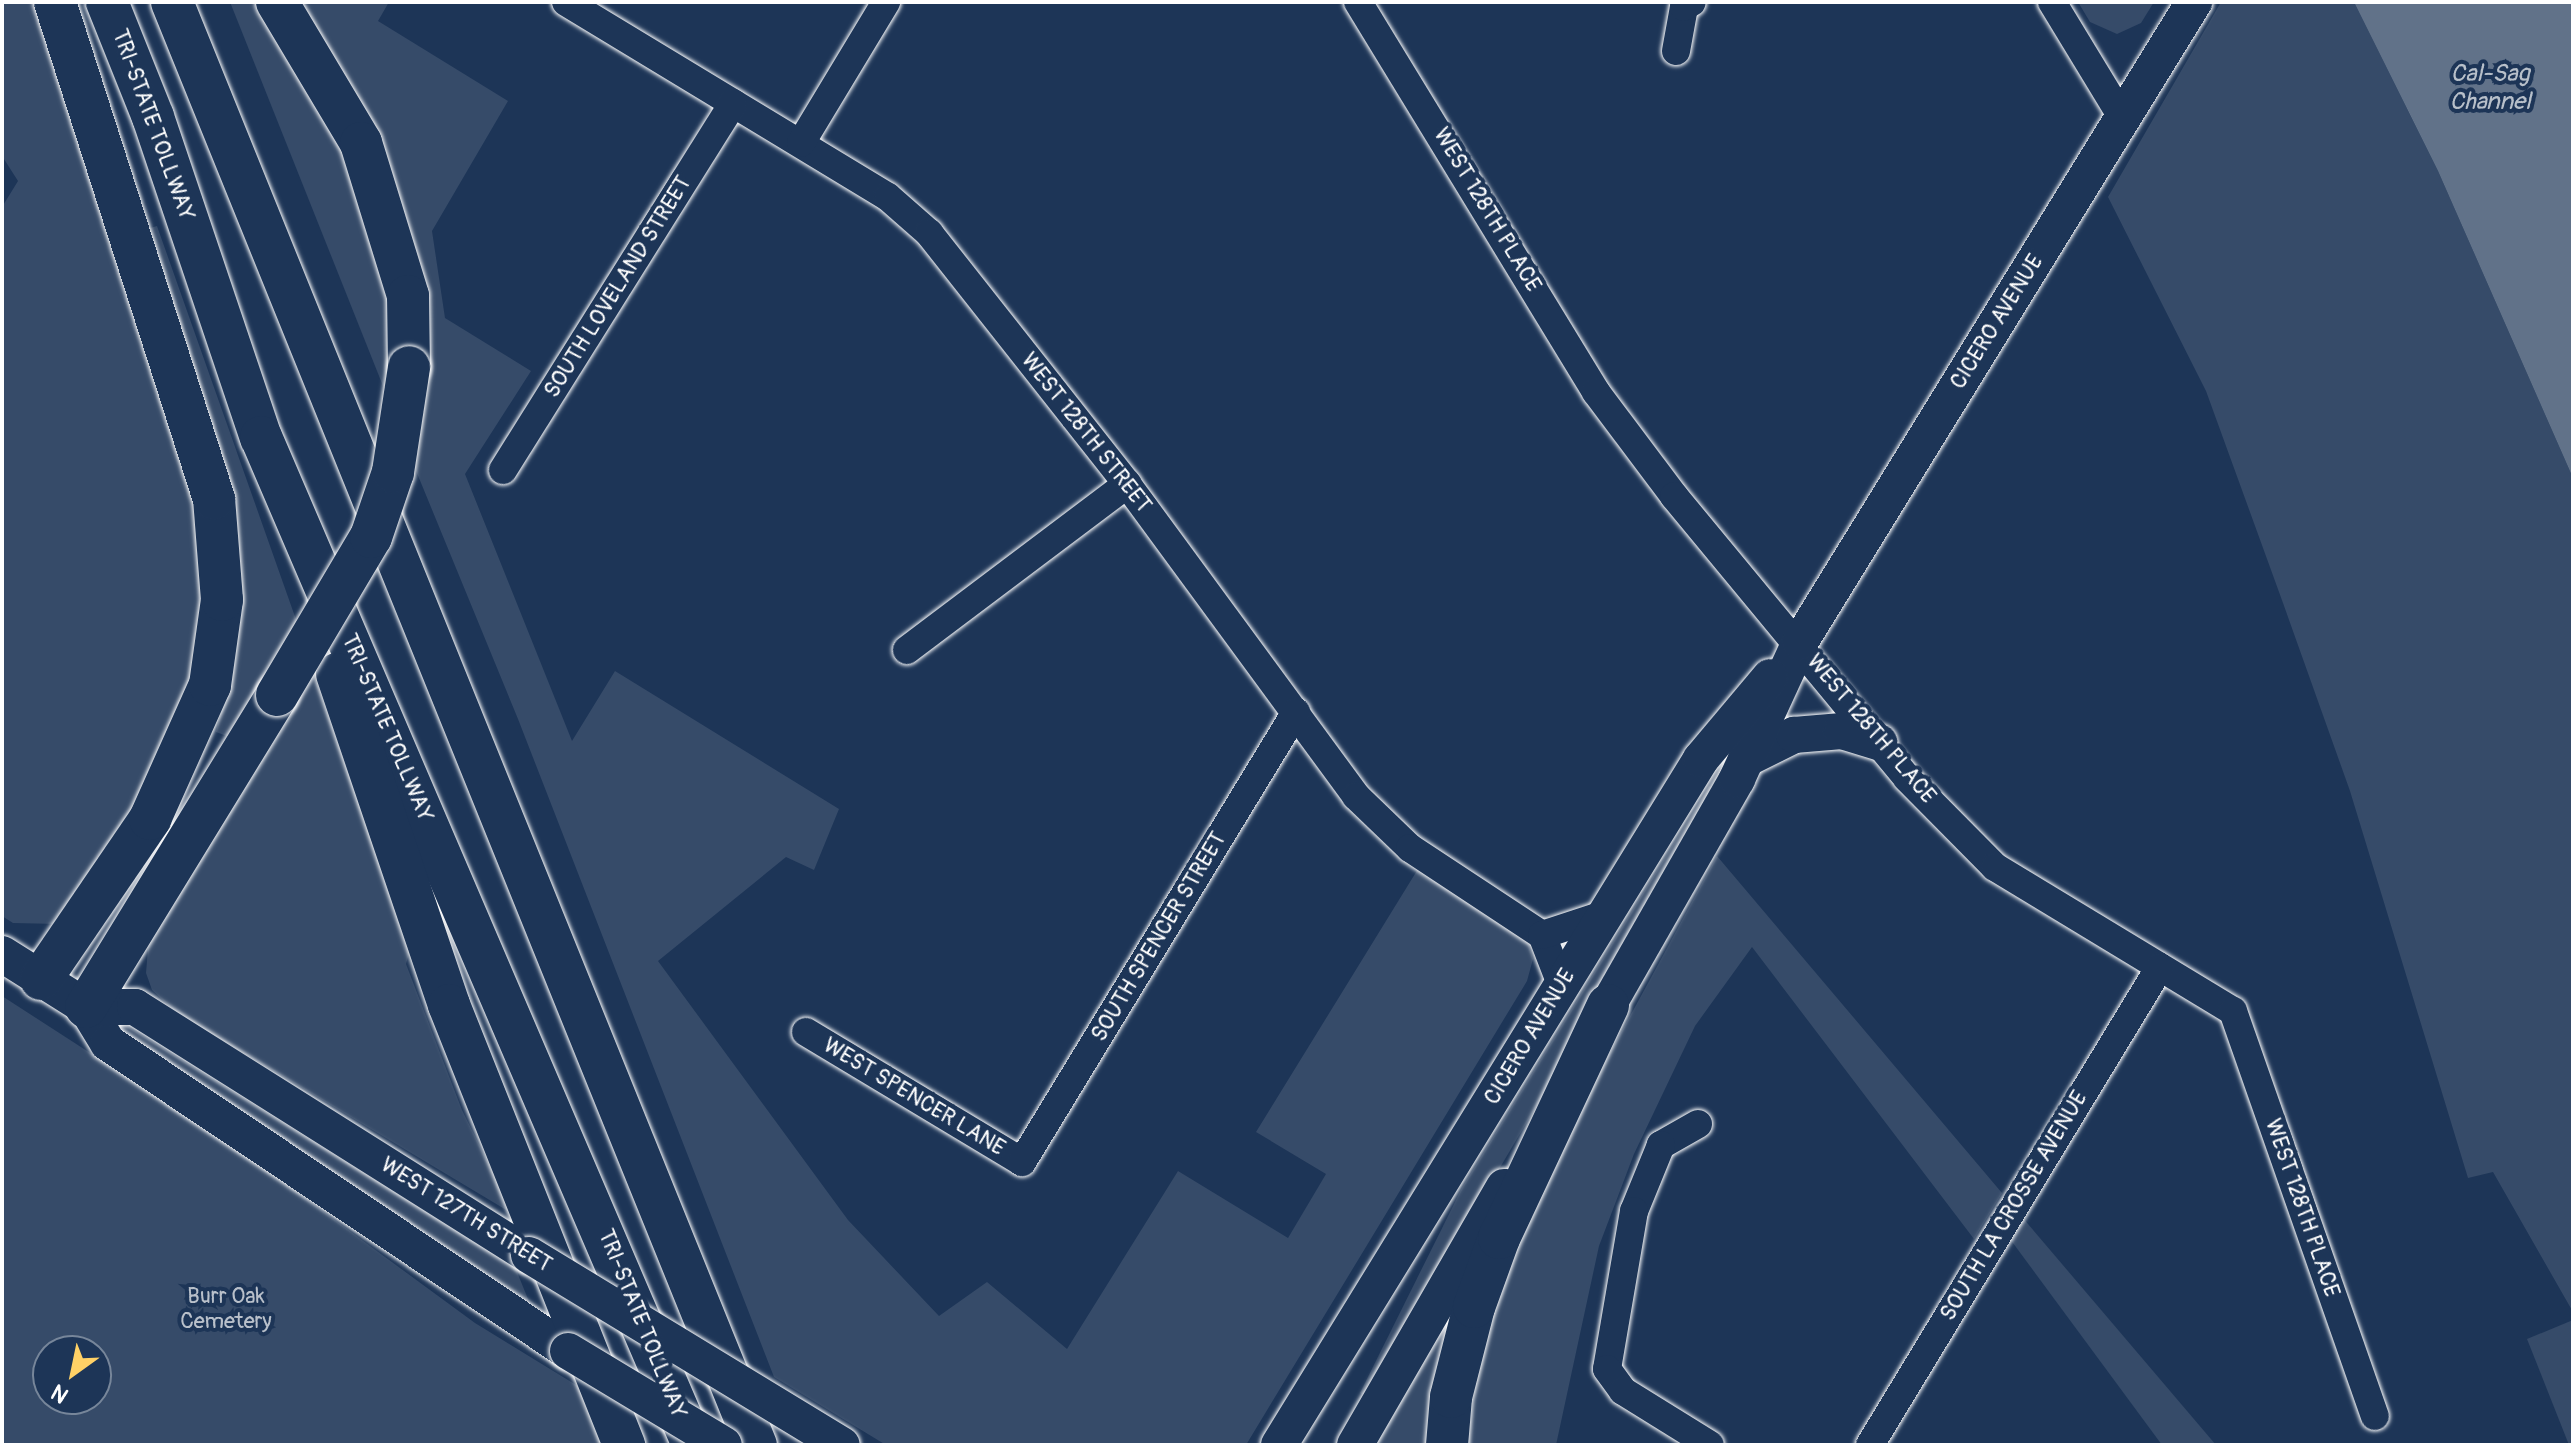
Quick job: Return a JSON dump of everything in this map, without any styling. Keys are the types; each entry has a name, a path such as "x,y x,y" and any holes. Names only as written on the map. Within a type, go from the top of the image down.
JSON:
{"highway":[{"path":"41,979 150,819 210,685 222,600 214,499 55,2"},
{"name":"TRI-STATE TOLLWAY","path":"107,2 153,117 261,437 693,1445"},
{"path":"172,2 756,1445"},
{"path":"86,1007 371,537 393,472 409,367 408,296 361,143 277,2"},
{"path":"261,437 449,1005 624,1445"},
{"path":"1447,1445 1451,1397 1489,1266 1608,1005"}],"main road":[{"name":"CICERO AVENUE","path":"1355,1445 1746,759 1800,642 2194,2"},
{"name":"CICERO AVENUE","path":"1279,1445 1701,759 1800,642"},
{"path":"1746,759 1794,735 1842,731 1879,742"},
{"path":"2,954 86,1007 108,1043 568,1351 724,1445"},
{"name":"WEST 127TH STREET","path":"86,1007 135,1007 529,1255 842,1445"}],"street":[{"name":"WEST 128TH STREET","path":"566,2 888,197 929,233 1127,484 1356,796 1410,848 1542,935"},
{"path":"801,143 886,2"},
{"name":"WEST 128TH PLACE","path":"1358,2 1596,392 1674,496 1800,642 1879,742 1995,867 2233,1011 2375,1416"},
{"path":"1676,51 1684,7 1692,2"},
{"path":"2052,2 2123,119"},
{"name":"SOUTH LOVELAND STREET","path":"503,470 733,103"},
{"path":"907,650 1127,484"},
{"name":"SOUTH SPENCER STREET","path":"1022,1162 1296,712"},
{"path":"1561,984 1542,935 1603,915"},
{"name":"SOUTH LA CROSSE AVENUE","path":"1870,1445 2160,967"},
{"name":"WEST SPENCER LANE","path":"806,1032 1022,1162"},
{"path":"1698,1124 1661,1145 1634,1211 1607,1369 1623,1391 1710,1445"}],"green space":[{"path":"2,2 35,2 198,488 208,564 191,707 163,772 58,924 13,923 2,916 2,207 18,181 2,156"},
{"path":"230,2 261,2 348,148 388,291 389,401"},
{"path":"299,2 389,2 378,21 508,101 432,231 445,318 531,371 465,474 572,741 615,671 839,809 814,870 786,857 658,961 848,1220 939,1316 987,1282 1067,1349 1178,1171 1288,1238 1326,1174 1256,1132 1418,869 1518,930 1528,943 1533,959 1527,981 1246,1445 886,1445 774,1377 518,719 412,461 421,269 376,130"},
{"path":"2078,2 2154,2 2141,23 2117,34 2090,22"},
{"path":"2221,2 2354,2 2438,171 2573,478 2573,1312 2493,1172 2468,1178 2350,791 2206,391 2108,197"},
{"path":"157,226 299,628 232,738 216,732 235,661 239,609 228,481 147,229"},
{"path":"312,670 410,950 406,964 462,1110 513,1214 177,1013 152,990 146,973 149,937"},
{"path":"1709,786 1714,789 1615,973 1365,1396 1360,1393 1462,1188"},
{"path":"1717,856 2002,1193 1974,1239 1752,947 1695,1026 1634,1154 1599,1246 1556,1445 1468,1445 1481,1341 1528,1204"},
{"name":"Burr Oak Cemetery","path":"2,996 231,1144 475,1323 594,1396 611,1445 2,1445"},
{"path":"117,1020 515,1267 530,1304 111,1030"},
{"path":"2022,1217 2216,1445 2162,1445 2010,1239"},
{"path":"1466,1278 1436,1445 1366,1445"},
{"path":"2573,1320 2573,1445 2569,1445 2527,1339"}],"water":[{"name":"Cal-Sag Channel","path":"2354,2 2573,2 2573,478 2438,171"}]}
